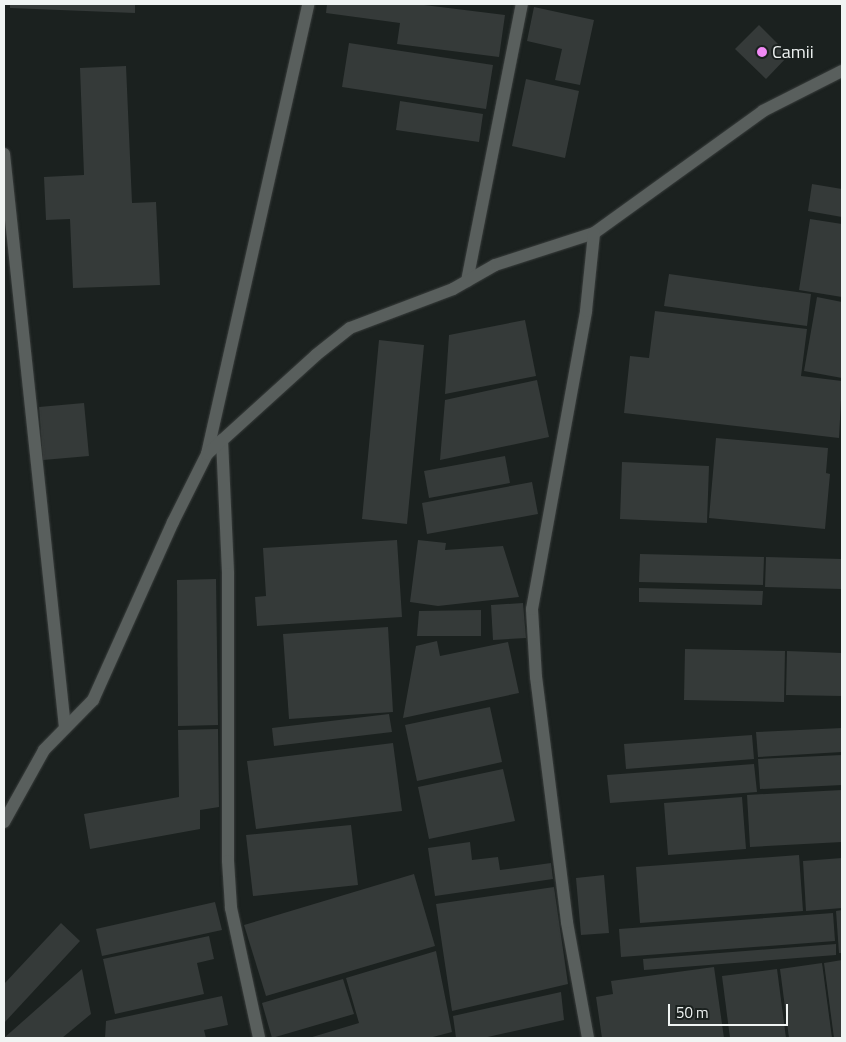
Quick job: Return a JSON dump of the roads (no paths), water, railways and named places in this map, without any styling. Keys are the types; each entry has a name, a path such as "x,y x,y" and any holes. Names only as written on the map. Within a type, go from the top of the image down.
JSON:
{"street":[{"path":"4,822 44,750 93,700 173,522 207,454 308,4"},
{"path":"468,281 522,4"},
{"path":"207,454 316,355 350,328 468,281 495,266 594,233 762,111 842,71 842,66"},
{"path":"4,154 65,728"},
{"path":"588,1038 566,922 536,677 532,608 586,311 594,233"},
{"path":"222,440 228,574 229,880 231,908 259,1038"}],"place":[{"name":"Camii","path":"762,52"}]}
